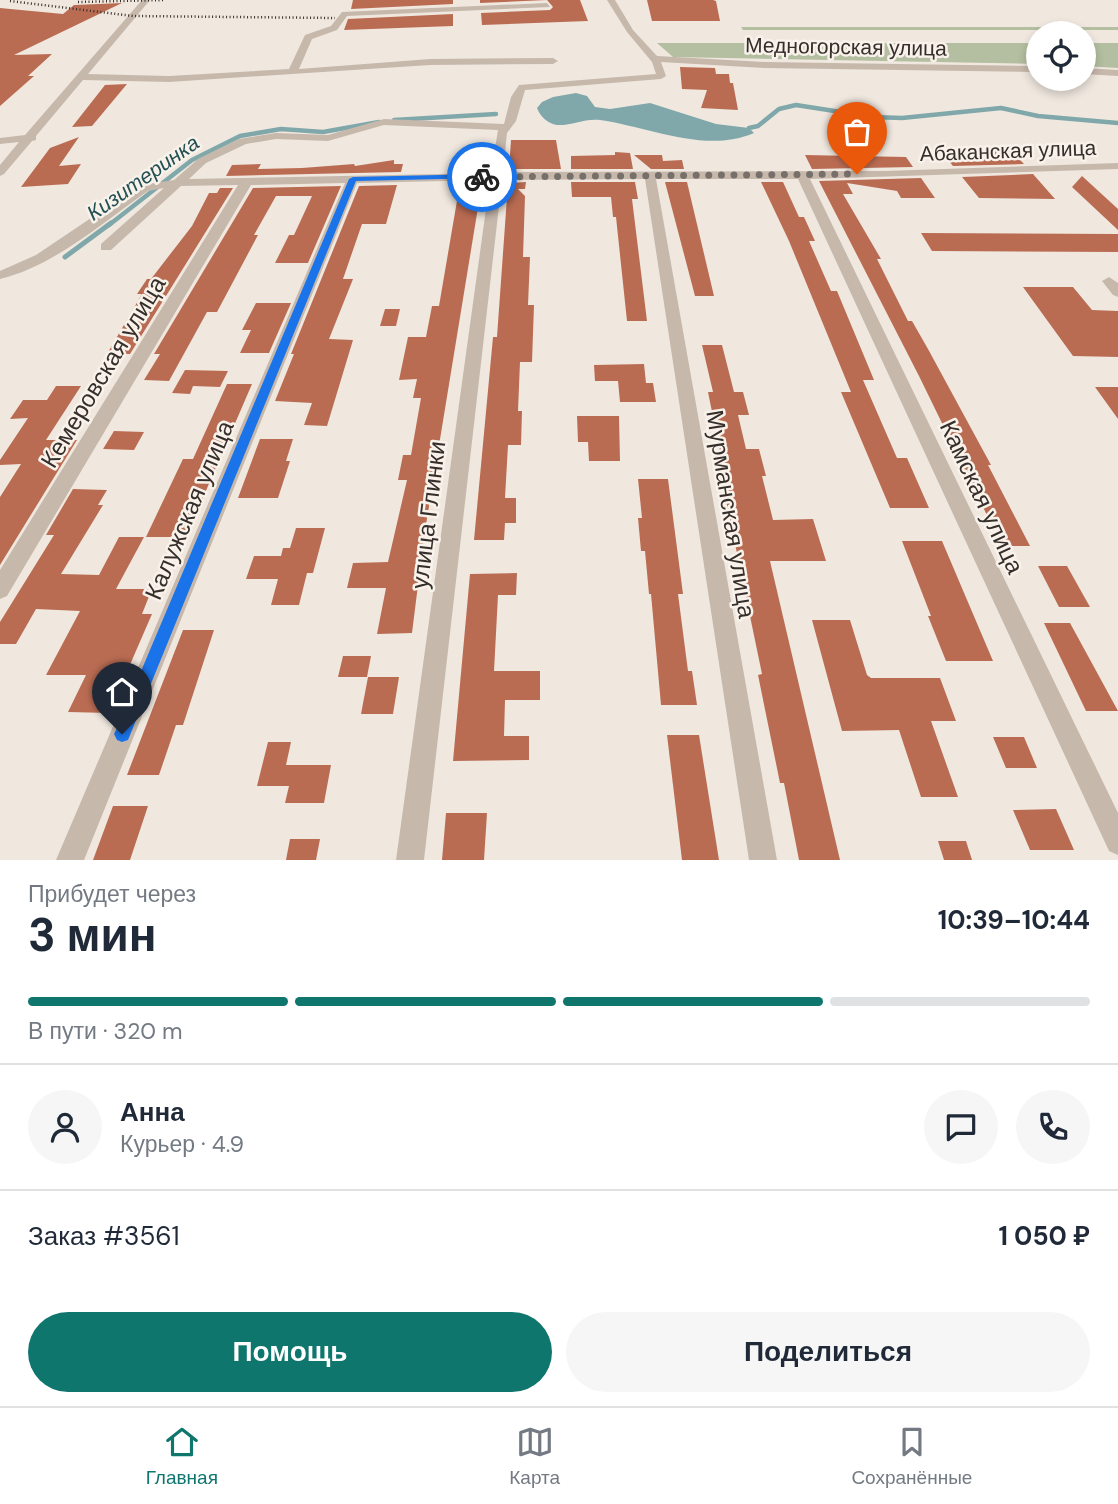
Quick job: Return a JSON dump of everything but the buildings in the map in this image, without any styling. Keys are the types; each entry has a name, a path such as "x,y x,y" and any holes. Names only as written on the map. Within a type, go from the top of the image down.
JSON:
{"street":[{"path":"0,173 146,0"},
{"path":"611,0 623,13 626,25 654,59"},
{"path":"292,73 308,37 334,28 345,14 547,5"},
{"name":"Медногорская улица","path":"654,59 764,65 1026,69"},
{"name":"улица Глинки","path":"410,860 502,132 514,119 517,92 522,87 661,76 654,59"},
{"path":"82,77 125,80 292,73 431,62 553,61"},
{"path":"1096,72 1118,73"},
{"path":"106,247 176,183 208,157 229,146 262,137 328,138 384,122 508,127"},
{"path":"0,141 32,138"},
{"name":"Абаканская улица","path":"0,275 16,271 41,258 144,188 176,183 495,176 884,174 1118,166"},
{"name":"Камская улица","path":"802,174 1118,842"},
{"name":"Мурманская улица","path":"650,176 763,860"},
{"name":"Калужская улица","path":"70,860 353,179"},
{"name":"Кемеровская улица","path":"0,589 247,181"}],"green space":[{"path":"741,27 1026,27 1026,30 743,30"},
{"path":"1096,27 1118,27 1118,30 1096,30"},
{"path":"657,43 1026,43 1026,64 673,57"},
{"path":"1096,43 1118,43 1118,68 1096,67"}],"water":[{"path":"576,93 587,96 595,107 610,109 650,103 716,124 749,128 754,133 717,141 677,137 600,120 557,125 545,119 537,108 542,102 553,97"}],"waterway":[{"name":"Кизитеринка","path":"749,128 758,126 779,109 796,105 873,117 902,118 1001,108 1038,116 1118,123"},
{"name":"Кизитеринка","path":"394,120 496,114"},
{"name":"Кизитеринка","path":"109,225 192,160 240,136 281,129 323,132 379,122"},
{"name":"Кизитеринка","path":"65,257 111,223"}],"railway":[{"path":"78,2 165,0"},
{"path":"10,1 133,16 335,18"}],"way so far":[{"path":"482,177 857,174"}],"route":[{"path":"122,734 353,179 482,177"}]}
